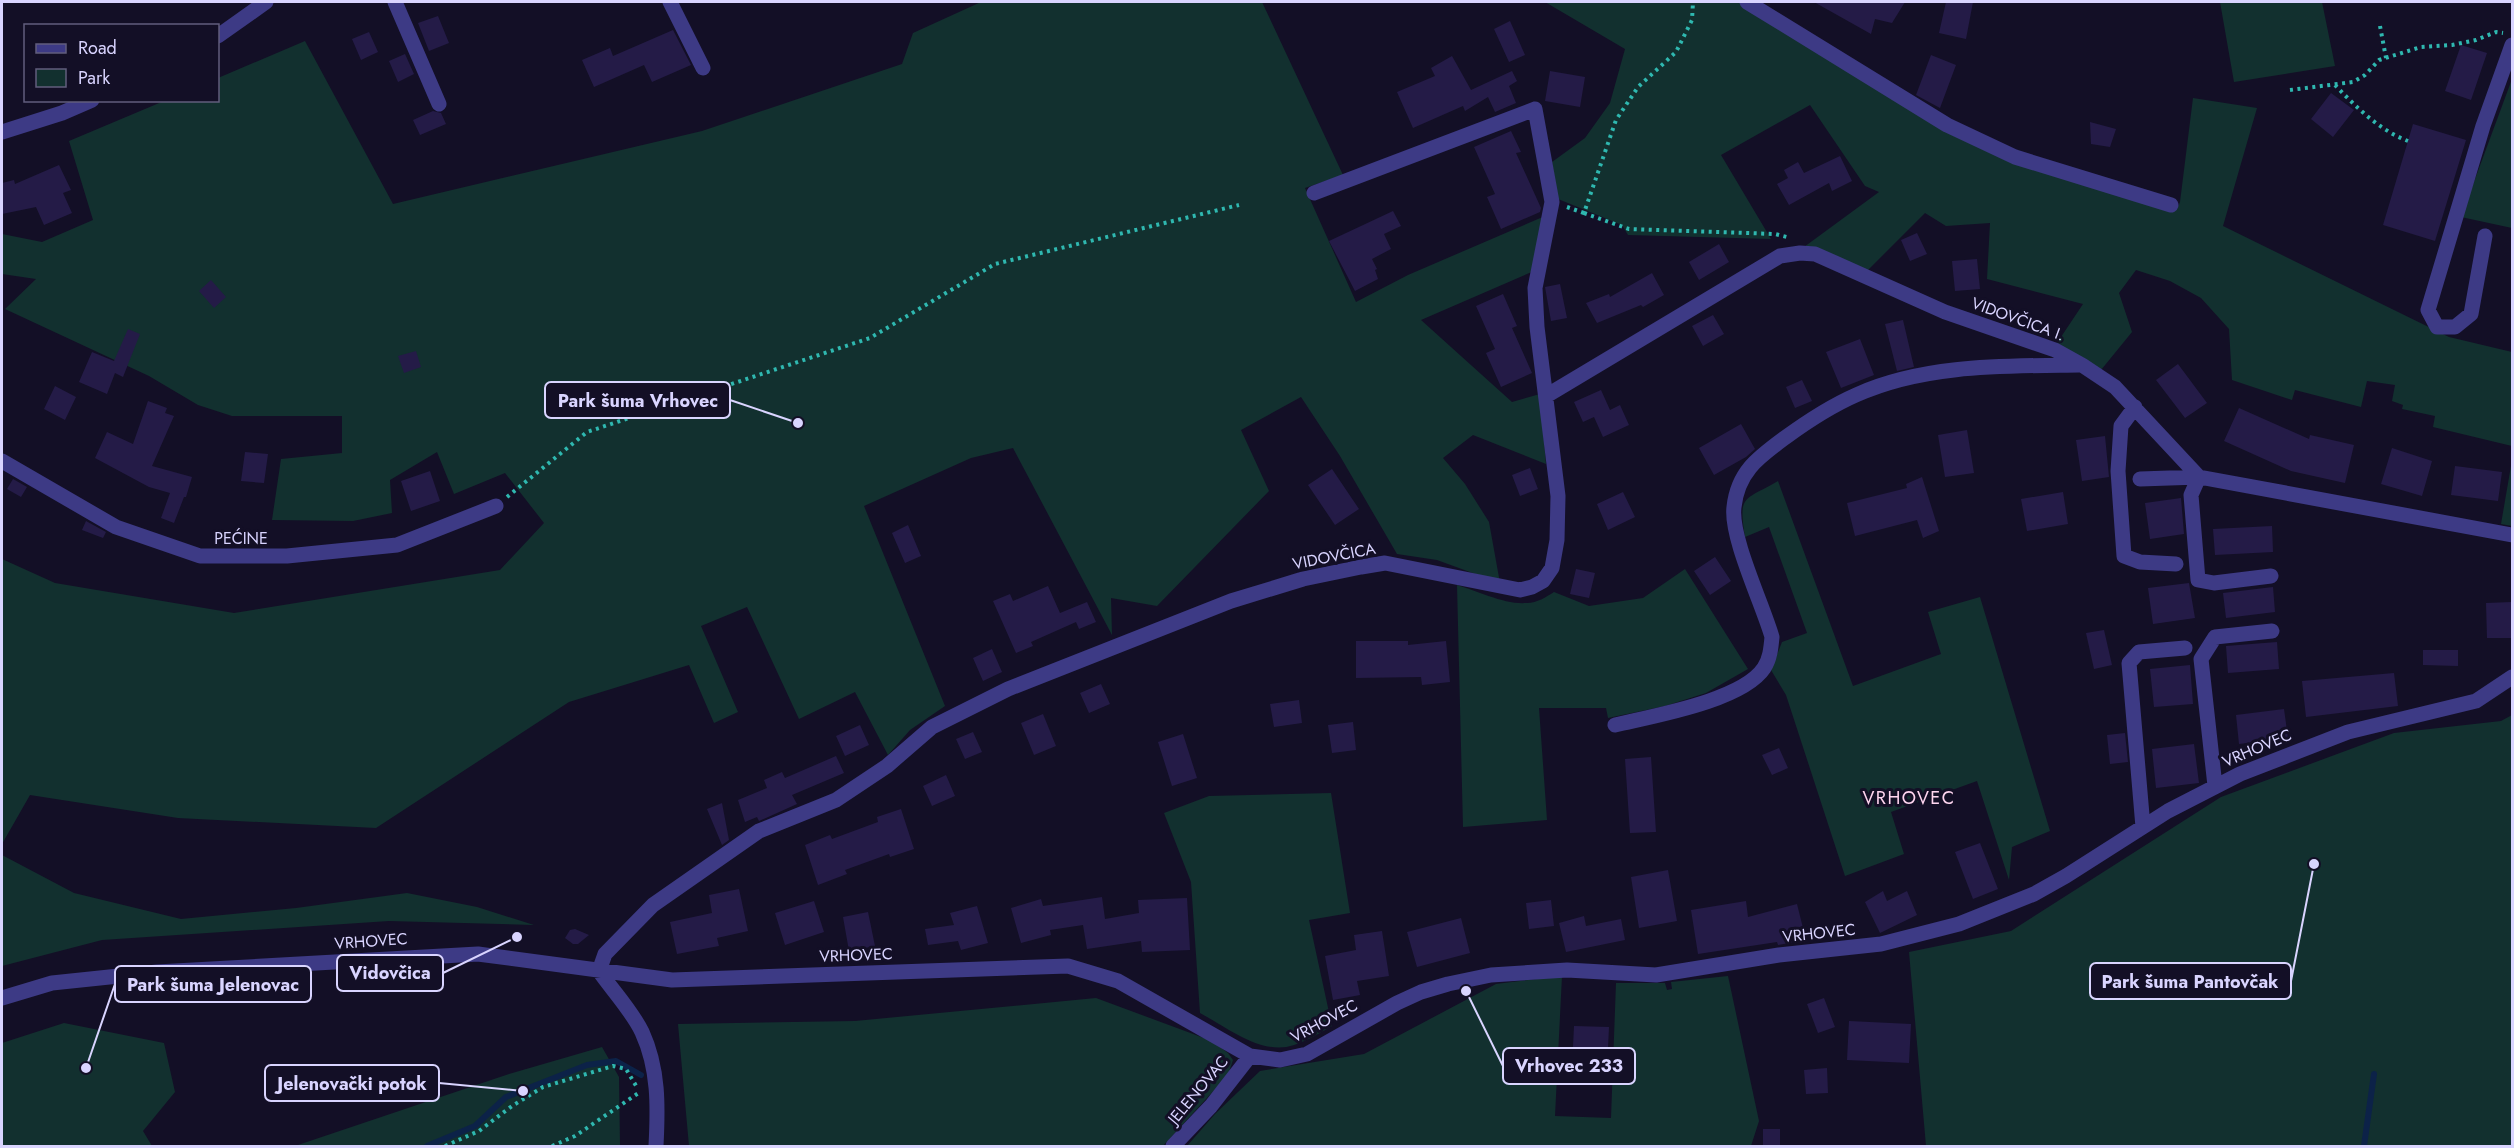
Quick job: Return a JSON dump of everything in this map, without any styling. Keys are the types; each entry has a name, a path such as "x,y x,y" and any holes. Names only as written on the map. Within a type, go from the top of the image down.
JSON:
{"street":[{"path":"219,35 266,2"},
{"path":"395,2 439,104"},
{"path":"670,2 703,69"},
{"path":"1747,2 1947,125 2015,157 2171,205"},
{"path":"2485,236 2471,314 2455,327 2437,327 2428,310 2483,126 2512,45"},
{"path":"2,132 62,113 87,102"},
{"name":"VIDOVČICA","path":"599,972 605,954 652,905 759,831 836,800 887,766 932,727 1008,689 1232,601 1304,579 1361,567 1384,563 1520,590 1543,581 1552,568 1557,540 1558,496 1537,327 1535,288 1552,202 1535,109 1314,193"},
{"name":"VIDOVČICA I.","path":"1546,396 1764,264 1780,256 1800,253 1815,254 1945,312 2045,346 2082,365 2115,387 2199,477"},
{"path":"1615,724 1685,709 1743,686 1764,668 1771,652 1772,637 1740,544 1734,509 1742,479 1748,468 1761,456 1810,420 1854,395 1893,382 2008,365 2082,365"},
{"path":"2135,407 2121,426 2118,471 2124,556 2140,562 2176,564"},
{"name":"PEĆINE","path":"2,461 116,527 200,556 287,556 397,545 496,506"},
{"path":"2199,477 2191,495 2198,580 2214,583 2271,576"},
{"path":"2140,479 2199,477 2512,535"},
{"path":"2215,786 2201,659 2215,638 2272,631"},
{"path":"2143,827 2129,663 2139,652 2185,648"},
{"name":"VRHOVEC","path":"2,998 52,982 157,972 478,954 672,980 1068,966 1118,981 1250,1056 1280,1060 1307,1054 1405,999 1448,984 1491,975 1567,970 1656,975 1779,955 1881,944 1959,924 2034,894 2168,811 2215,786 2348,732 2475,702 2512,677"},
{"path":"599,972 642,1031 653,1066 658,1096 656,1146"},
{"name":"JELENOVAC","path":"1173,1146 1211,1106 1250,1056"}],"path":[{"path":"1584,213 1616,120 1638,87 1676,52 1692,20 1693,2"},
{"path":"2380,26 2386,58"},
{"path":"2290,90 2354,82 2365,75 2379,60 2421,47 2452,45 2487,37 2496,32 2512,35"},
{"path":"2334,84 2378,125 2408,141"},
{"path":"1552,202 1629,229 1775,234 1791,238 1800,253"},
{"path":"496,506 587,432 870,338 995,264 1239,204"},
{"path":"446,1146 479,1131 512,1106 543,1087 613,1066 626,1070 640,1092 658,1096"},
{"path":"552,1146 575,1136 640,1092"}],"green space":[{"path":"981,2 1262,2 1343,175 1305,188 1356,302 1408,275 1545,216 1534,271 1421,320 1512,402 1540,394 1546,464 1473,435 1443,458 1465,484 1489,522 1500,583 1437,560 1397,554 1340,456 1301,397 1241,430 1269,491 1157,606 1111,598 1112,635 1013,448 971,458 864,506 945,706 910,730 888,755 855,692 799,719 747,607 701,626 738,712 714,723 689,665 569,702 376,828 178,818 30,795 2,844 2,559 55,583 234,613 500,570 544,523 505,473 454,494 437,452 390,480 392,513 353,521 272,520 281,459 342,453 342,416 232,416 198,405 149,376 5,309 36,279 2,274 2,234 42,242 93,220 69,141 162,102 219,102 219,78 305,41 393,204 702,131 902,64 913,33"},
{"path":"1545,2 1739,2 1954,136 2177,209 2180,202 2193,98 2257,108 2223,226 2449,337 2512,352 2512,446 2433,427 2435,416 2402,409 2403,405 2392,401 2395,385 2367,381 2361,407 2295,390 2292,400 2232,380 2229,329 2201,298 2170,281 2136,270 2119,293 2132,332 2101,370 2057,343 2083,304 1987,279 1990,223 1946,226 1925,213 1867,271 1804,247 1879,192 1865,186 1810,105 1721,155 1771,239 1628,235 1622,225 1558,199 1552,162 1585,138 1610,103 1625,49"},
{"path":"2220,2 2322,2 2335,66 2234,82"},
{"path":"2512,79 2512,228 2461,217"},
{"path":"2512,460 2512,526 2501,524"},
{"path":"1778,481 1853,686 1941,654 1928,612 1980,597 2050,831 2012,847 2009,880 1977,781 1891,812 1904,854 1845,876 1786,695 1771,670 1782,642 1807,633 1769,527 1745,537 1742,513 1746,500"},
{"path":"1685,569 1748,669 1706,693 1665,706 1608,718 1606,708 1539,708 1547,820 1463,827 1457,585 1510,602 1534,602 1554,592 1589,606 1643,598"},
{"path":"2512,715 2512,1146 1926,1146 1909,952 2011,931 2221,797 2394,733 2501,721"},
{"path":"1331,793 1350,913 1309,920 1332,1026 1294,1045 1270,1047 1258,1044 1200,1013 1191,882 1164,813 1209,796"},
{"path":"2,855 74,893 181,919 296,908 407,893 477,907 534,925 389,921 102,940 2,966"},
{"path":"1562,976 1555,1116 1611,1118 1616,983 1665,983 1667,990 1672,989 1671,982 1728,976 1759,1121 1751,1146 1187,1146 1215,1114 1260,1071 1364,1054 1496,984"},
{"path":"1096,998 1212,1041 1228,1053 1233,1060 1228,1075 1163,1146 689,1146 678,1024 855,1021"},
{"path":"64,1023 164,1043 175,1092 143,1131 152,1146 2,1146 2,1043"},
{"path":"602,1047 619,1077 620,1146 295,1146 509,1074"}],"building":[{"path":"1814,2 1905,2 1892,23 1875,19 1871,34"},
{"path":"1946,2 1973,2 1966,39 1939,33"},
{"path":"438,16 449,43 429,51 418,23"},
{"path":"1510,21 1525,55 1509,62 1494,29"},
{"path":"673,30 691,65 652,82 644,65 594,87 582,60 610,48 613,56"},
{"path":"369,32 378,52 361,60 352,39"},
{"path":"2461,45 2487,53 2471,100 2445,91"},
{"path":"405,54 414,74 398,82 389,61"},
{"path":"1931,55 1956,65 1940,108 1916,95"},
{"path":"1452,56 1471,90 1512,71 1517,81 1509,86 1516,103 1495,112 1488,97 1465,111 1463,106 1413,128 1397,92 1435,76 1431,68"},
{"path":"1550,71 1585,77 1580,107 1545,101"},
{"path":"2331,93 2354,110 2333,137 2311,119"},
{"path":"433,111 441,113 446,124 420,135 413,120"},
{"path":"2090,122 2116,129 2110,147 2091,144"},
{"path":"2413,124 2466,140 2435,241 2383,225"},
{"path":"1511,131 1521,152 1516,153 1541,208 1540,212 1501,229 1487,197 1495,194 1474,147"},
{"path":"1840,156 1852,181 1832,191 1829,183 1789,205 1777,184 1788,178 1784,170 1798,162 1804,173"},
{"path":"59,165 71,190 63,193 72,213 44,225 36,207 2,214 2,183 14,180 15,184"},
{"path":"1393,211 1401,226 1384,234 1391,249 1372,259 1377,269 1375,270 1378,279 1355,291 1329,241"},
{"path":"1917,233 1927,254 1910,261 1901,240"},
{"path":"1719,244 1729,262 1699,280 1689,262"},
{"path":"1977,259 1980,289 1955,291 1952,261"},
{"path":"1652,273 1664,295 1643,307 1641,305 1597,323 1586,303 1609,294 1610,297"},
{"path":"211,280 226,297 214,308 199,291"},
{"path":"1560,284 1567,318 1551,321 1545,287"},
{"path":"1503,294 1517,326 1512,328 1532,373 1501,387 1486,353 1495,349 1476,306"},
{"path":"1713,315 1724,334 1703,346 1692,326"},
{"path":"1903,320 1914,367 1897,371 1885,324"},
{"path":"128,329 140,334 123,377 115,373 107,394 79,382 92,352 114,361"},
{"path":"1860,339 1874,375 1841,388 1826,352"},
{"path":"416,351 421,367 404,373 398,356"},
{"path":"2178,364 2207,403 2185,418 2156,380"},
{"path":"1802,380 1812,401 1795,408 1786,387"},
{"path":"55,386 76,397 65,420 44,409"},
{"path":"1601,390 1610,410 1620,405 1629,425 1603,437 1594,417 1583,422 1574,402"},
{"path":"148,401 167,408 165,413 174,416 152,466 192,477 174,523 161,518 170,493 149,487 95,458 107,432 133,444"},
{"path":"2239,408 2309,439 2310,435 2354,445 2345,483 2291,471 2224,441"},
{"path":"1741,424 1755,449 1746,457 1714,475 1699,448"},
{"path":"1967,430 1974,473 1945,477 1938,435"},
{"path":"2105,436 2109,477 2082,481 2076,440"},
{"path":"2392,448 2432,461 2422,496 2381,484"},
{"path":"245,452 268,454 264,483 241,481"},
{"path":"2455,466 2502,472 2498,501 2451,495"},
{"path":"1530,468 1538,489 1520,496 1512,475"},
{"path":"1332,469 1359,509 1335,525 1308,485"},
{"path":"430,471 440,501 411,511 401,481"},
{"path":"1922,477 1939,531 1923,538 1917,520 1855,536 1847,503 1907,488 1906,484"},
{"path":"13,479 27,487 21,497 7,489"},
{"path":"1623,492 1635,517 1608,530 1597,504"},
{"path":"2063,492 2068,524 2027,531 2021,499"},
{"path":"2181,498 2184,534 2150,539 2145,503"},
{"path":"86,521 106,532 103,538 82,530"},
{"path":"908,525 921,556 905,563 892,533"},
{"path":"2272,526 2273,552 2215,555 2213,529"},
{"path":"1715,557 1731,581 1710,595 1694,571"},
{"path":"1576,569 1595,573 1589,598 1570,594"},
{"path":"2189,583 2195,618 2153,624 2148,588"},
{"path":"1048,586 1060,613 1087,602 1096,622 1079,629 1076,622 1031,642 1033,646 1016,653 993,601 1010,594 1013,601"},
{"path":"2273,587 2275,612 2226,618 2223,593"},
{"path":"2512,602 2512,638 2487,638 2486,603"},
{"path":"2104,630 2112,665 2094,669 2086,633"},
{"path":"1356,641 1408,641 1408,645 1446,641 1450,682 1422,685 1421,677 1356,678"},
{"path":"2277,642 2279,669 2228,673 2226,646"},
{"path":"992,649 1002,672 983,681 973,658"},
{"path":"2423,650 2458,650 2458,666 2423,665"},
{"path":"2190,665 2193,704 2154,707 2150,669"},
{"path":"2394,673 2398,706 2306,717 2302,681"},
{"path":"1101,684 1110,704 1089,713 1080,693"},
{"path":"1299,700 1302,723 1274,727 1270,704"},
{"path":"2284,709 2288,738 2239,744 2236,715"},
{"path":"1043,714 1056,746 1034,755 1021,723"},
{"path":"1353,722 1356,750 1332,753 1328,725"},
{"path":"860,725 869,745 845,756 836,736"},
{"path":"973,732 982,752 965,759 956,739"},
{"path":"2125,733 2128,762 2110,764 2107,735"},
{"path":"1183,734 1197,778 1172,786 1158,742"},
{"path":"2194,744 2199,783 2156,788 2152,749"},
{"path":"1779,748 1788,768 1772,775 1762,755"},
{"path":"836,756 844,773 792,795 797,804 759,821 757,817 745,822 738,800 767,788 764,780 782,772 785,778"},
{"path":"1651,757 1656,832 1630,833 1625,759"},
{"path":"946,775 955,796 932,806 923,786"},
{"path":"722,803 729,840 722,845 707,809"},
{"path":"901,809 914,849 890,857 889,854 845,870 847,874 818,885 805,845 830,835 832,839 878,822 877,817"},
{"path":"1980,843 1998,889 1973,899 1955,852"},
{"path":"1668,870 1677,921 1639,928 1631,877"},
{"path":"739,889 748,931 717,938 719,946 677,954 670,922 712,913 709,895"},
{"path":"1883,891 1887,901 1907,891 1917,915 1880,933 1865,902"},
{"path":"1102,897 1105,919 1139,913 1138,900 1187,898 1190,950 1142,952 1141,941 1087,949 1083,925 1050,930 1051,935 1021,943 1011,908 1041,899 1043,906"},
{"path":"1551,900 1554,926 1529,929 1526,903"},
{"path":"814,901 824,932 785,945 775,913"},
{"path":"1746,901 1748,917 1797,904 1806,940 1698,954 1691,910"},
{"path":"977,906 988,943 961,950 958,941 928,945 925,929 954,925 950,913"},
{"path":"868,912 875,946 849,951 843,917"},
{"path":"1584,916 1586,926 1621,919 1625,940 1566,952 1559,923"},
{"path":"1461,918 1470,953 1417,967 1407,932"},
{"path":"575,929 589,935 578,944 573,944 565,938 570,930"},
{"path":"1382,931 1389,976 1357,981 1360,995 1333,1000 1325,956 1356,950 1354,935"},
{"path":"1824,998 1835,1027 1818,1033 1807,1004"},
{"path":"1849,1021 1911,1024 1909,1063 1847,1060"},
{"path":"1574,1026 1609,1027 1608,1048 1573,1047"},
{"path":"1827,1068 1828,1093 1806,1094 1804,1070"},
{"path":"1763,1129 1780,1129 1780,1146 1763,1146"}],"waterway":[{"path":"427,1146 475,1126 506,1097 587,1065 616,1061 641,1075"},
{"path":"2364,1146 2374,1074"}],"place":[{"name":"Park šuma Vrhovec","path":"798,423"},
{"name":"Park šuma Pantovčak","path":"2314,864"},
{"name":"Vidovčica","path":"517,937"},
{"name":"Vrhovec 233","path":"1466,991"},
{"name":"Park šuma Jelenovac","path":"86,1068"},
{"name":"Jelenovački potok","path":"523,1091"}],"district":[{"name":"VRHOVEC","path":"1909,798"}]}
